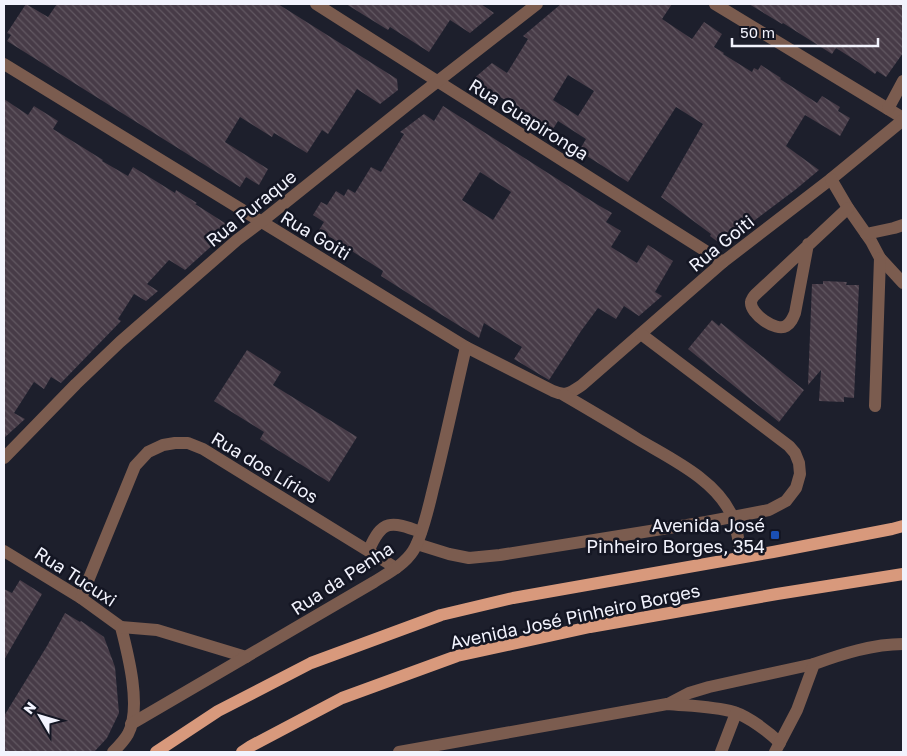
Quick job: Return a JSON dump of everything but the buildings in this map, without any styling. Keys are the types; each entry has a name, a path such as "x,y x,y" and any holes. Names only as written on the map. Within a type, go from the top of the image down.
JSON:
{"main road":[{"name":"Avenida José Pinheiro Borges","path":"156,752 218,711 311,663 441,615 513,598 903,526"},
{"name":"Avenida José Pinheiro Borges","path":"242,752 342,698 457,656 590,627 903,574"}],"street":[{"name":"Rua Guapironga","path":"316,4 723,262"},
{"name":"Rua Puraque","path":"4,458 120,342 237,240 537,4"},
{"path":"715,4 903,119"},
{"name":"Rua Goiti","path":"4,64 466,347 564,395 697,475 713,489 733,517"},
{"path":"888,109 903,81"},
{"name":"Rua Goiti","path":"564,395 582,385 723,262 831,179 903,119"},
{"path":"831,179 880,258 903,282"},
{"path":"808,244 795,313 791,322 785,328 777,328 756,314 752,308 751,301 754,294 808,244 848,208"},
{"path":"866,234 903,225"},
{"path":"875,406 880,258"},
{"path":"369,550 374,537 385,526 390,524 407,527 419,538 449,554 469,558 500,556 733,517 769,510 786,501 796,488 800,474 795,452 641,334"},
{"name":"Rua da Penha","path":"131,724 374,582 396,568 412,553 419,538 429,505 445,444 466,347"},
{"name":"Rua dos Lírios","path":"81,598 135,466 148,452 163,445 175,443 188,443 204,448 396,568"},
{"path":"733,517 742,557"},
{"name":"Rua Tucuxi","path":"4,551 81,598 121,626 130,667 134,704 131,724"},
{"path":"121,626 157,630 246,657"},
{"path":"667,704 689,693 709,687 814,664 837,656 888,644 903,644"},
{"path":"398,752 667,704 712,708 736,713 765,730 778,748 797,710 814,664"},
{"path":"721,752 736,713"},
{"path":"113,752 128,734 131,724"}],"place":[{"name":"Avenida José Pinheiro Borges, 354","path":"775,535"}]}
